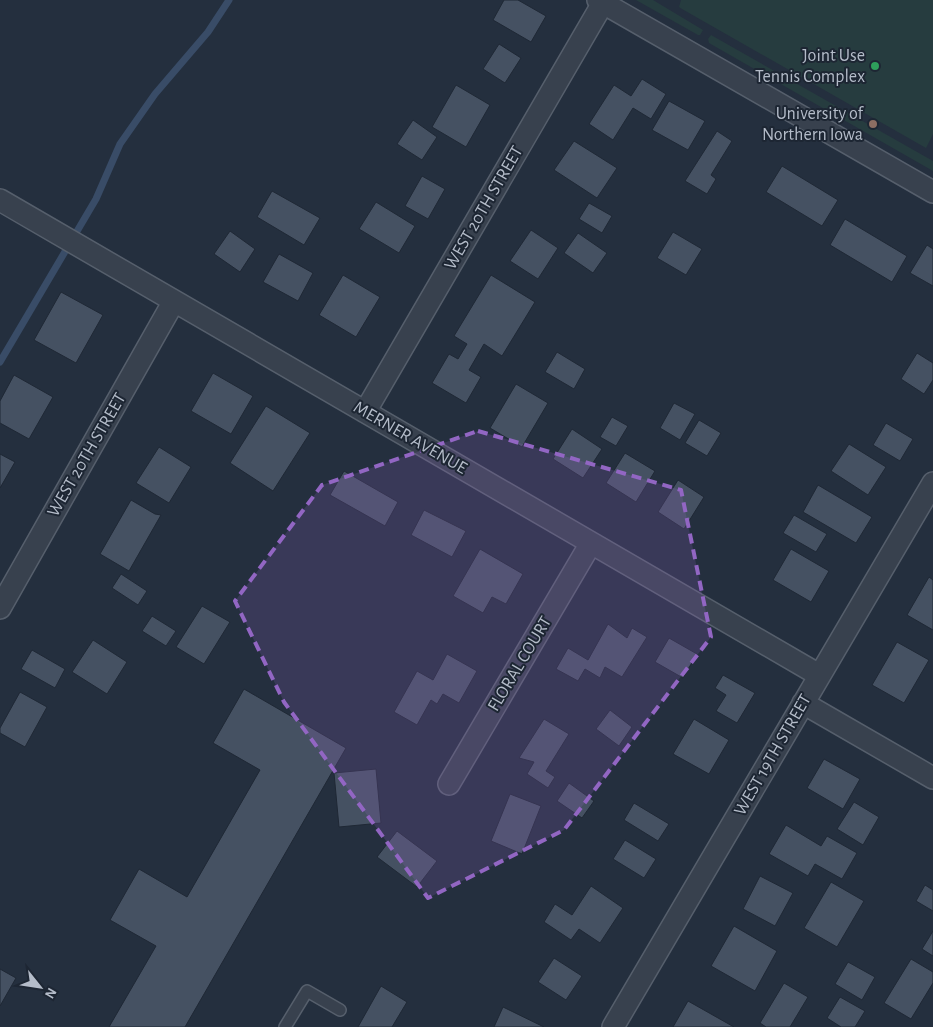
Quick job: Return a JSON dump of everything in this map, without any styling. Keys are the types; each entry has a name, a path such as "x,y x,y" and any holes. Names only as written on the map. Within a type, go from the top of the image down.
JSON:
{"street":[{"path":"601,1 933,192"},
{"name":"WEST 20TH STREET","path":"365,412 601,1"},
{"name":"MERNER AVENUE","path":"0,200 819,675"},
{"name":"WEST 20TH STREET","path":"0,608 174,302"},
{"name":"WEST 19TH STREET","path":"613,1027 933,483"},
{"name":"FLORAL COURT","path":"449,784 591,543"},
{"path":"803,703 933,778"}],"lane":[{"path":"285,1027 306,990 340,1010"}],"highlighted area":[{"path":"478,431 681,490 711,637 564,830 428,898 284,702 235,601 322,485"}],"green space":[{"path":"636,0 653,0 703,30 698,35"},
{"name":"Joint Use Tennis Complex","path":"681,0 933,0 933,134 926,148 682,9 679,7"},
{"path":"711,35 933,161 933,171 709,43 708,39"}],"building":[{"path":"504,0 518,0 546,16 531,42 493,20"},
{"path":"499,44 521,58 505,83 483,69"},
{"path":"642,79 666,94 651,119 633,108 613,140 589,124 614,85 631,96"},
{"path":"456,85 490,105 466,147 432,127"},
{"path":"669,101 705,121 688,150 652,130"},
{"path":"413,120 437,137 422,160 397,144"},
{"path":"717,131 732,141 711,175 716,179 707,194 685,181"},
{"path":"574,141 617,168 597,198 554,170"},
{"path":"782,166 838,200 822,226 766,192"},
{"path":"422,176 445,189 428,219 405,206"},
{"path":"272,191 320,218 304,245 257,217"},
{"path":"376,202 415,226 399,253 359,229"},
{"path":"589,203 612,216 602,233 579,219"},
{"path":"845,219 907,256 892,282 830,245"},
{"path":"531,230 558,248 538,279 510,261"},
{"path":"230,231 255,249 240,272 214,254"},
{"path":"673,232 702,249 686,275 657,258"},
{"path":"578,233 607,253 593,273 564,253"},
{"path":"927,245 933,249 933,286 910,273"},
{"path":"279,254 313,273 298,301 263,282"},
{"path":"343,275 380,297 356,337 319,315"},
{"path":"491,275 535,302 502,356 484,344 469,370 481,377 466,403 432,383 449,354 458,359 467,344 454,336"},
{"path":"61,292 103,315 76,363 34,340"},
{"path":"557,352 585,369 574,389 545,372"},
{"path":"917,353 933,363 933,380 924,394 901,379"},
{"path":"213,373 253,396 231,434 191,411"},
{"path":"14,375 53,397 29,439 0,423 0,401"},
{"path":"516,384 548,403 522,447 490,428"},
{"path":"674,403 695,414 680,440 660,428"},
{"path":"266,406 310,433 273,491 230,463"},
{"path":"612,417 628,426 616,446 600,437"},
{"path":"699,420 721,433 707,456 685,443"},
{"path":"886,423 913,439 900,461 873,445"},
{"path":"572,429 602,449 583,478 553,459"},
{"path":"849,444 886,467 868,495 831,471"},
{"path":"159,447 191,467 169,503 136,483"},
{"path":"625,453 655,471 636,502 606,483"},
{"path":"0,454 15,462 0,488"},
{"path":"344,471 398,502 385,526 330,495"},
{"path":"678,480 704,497 684,529 658,512"},
{"path":"818,485 872,517 856,543 803,512"},
{"path":"131,500 155,514 161,515 129,571 100,554"},
{"path":"424,510 466,531 452,557 411,535"},
{"path":"794,515 827,534 816,552 783,533"},
{"path":"480,549 523,574 506,604 492,597 483,613 453,596"},
{"path":"791,549 829,571 811,602 773,580"},
{"path":"121,574 147,591 138,605 112,588"},
{"path":"929,577 933,580 933,630 907,615"},
{"path":"202,606 230,622 204,664 176,647"},
{"path":"152,616 176,631 166,646 142,631"},
{"path":"608,624 627,638 632,628 647,637 622,677 605,667 600,678 585,669 578,681 556,669 568,648 588,660"},
{"path":"669,638 697,654 683,678 655,662"},
{"path":"93,640 127,662 107,694 72,672"},
{"path":"897,642 929,660 904,703 872,685"},
{"path":"32,650 65,669 55,688 21,669"},
{"path":"447,654 477,671 459,703 443,694 437,704 431,700 417,725 394,712 417,671 433,680"},
{"path":"723,675 755,693 737,723 716,711 726,695 715,688"},
{"path":"244,689 346,748 185,1027 109,1027 156,946 110,920 139,869 187,897 260,770 213,743"},
{"path":"20,692 47,707 25,747 0,733 0,728"},
{"path":"610,710 632,727 619,746 596,729"},
{"path":"544,719 569,734 546,771 555,777 548,788 527,774 534,762 519,758"},
{"path":"694,719 729,740 709,774 673,754"},
{"path":"824,759 860,779 843,809 807,788"},
{"path":"376,769 381,823 339,827 334,773"},
{"path":"569,783 594,801 582,818 557,801"},
{"path":"510,794 541,806 522,854 491,841"},
{"path":"854,802 879,817 863,845 837,829"},
{"path":"634,803 669,824 658,841 624,820"},
{"path":"786,825 821,846 827,836 857,853 842,879 815,864 808,876 769,854"},
{"path":"397,831 437,861 417,887 377,857"},
{"path":"625,840 656,859 644,878 613,859"},
{"path":"760,876 793,893 775,926 743,909"},
{"path":"831,882 864,901 837,947 804,928"},
{"path":"925,885 933,890 933,911 916,901"},
{"path":"591,886 623,908 600,943 579,929 571,940 544,922 555,904 572,915"},
{"path":"734,926 777,951 755,991 711,966"},
{"path":"933,931 933,956 922,949"},
{"path":"554,958 582,976 566,1000 538,982"},
{"path":"911,959 933,972 933,983 911,1019 884,1003"},
{"path":"848,962 875,977 862,1000 835,984"},
{"path":"0,969 16,978 0,1006"},
{"path":"784,983 808,997 790,1027 766,1027 760,1023"},
{"path":"381,986 407,1002 392,1027 358,1027"},
{"path":"840,997 865,1011 855,1027 841,1027 827,1018"},
{"path":"688,1001 734,1027 673,1027"},
{"path":"503,1007 544,1027 494,1027"}],"waterway":[{"path":"0,362 96,199 120,144 155,94 208,32 229,0"}],"place":[{"name":"Joint Use Tennis Complex","path":"875,66"},
{"name":"University of Northern Iowa","path":"873,124"}]}
